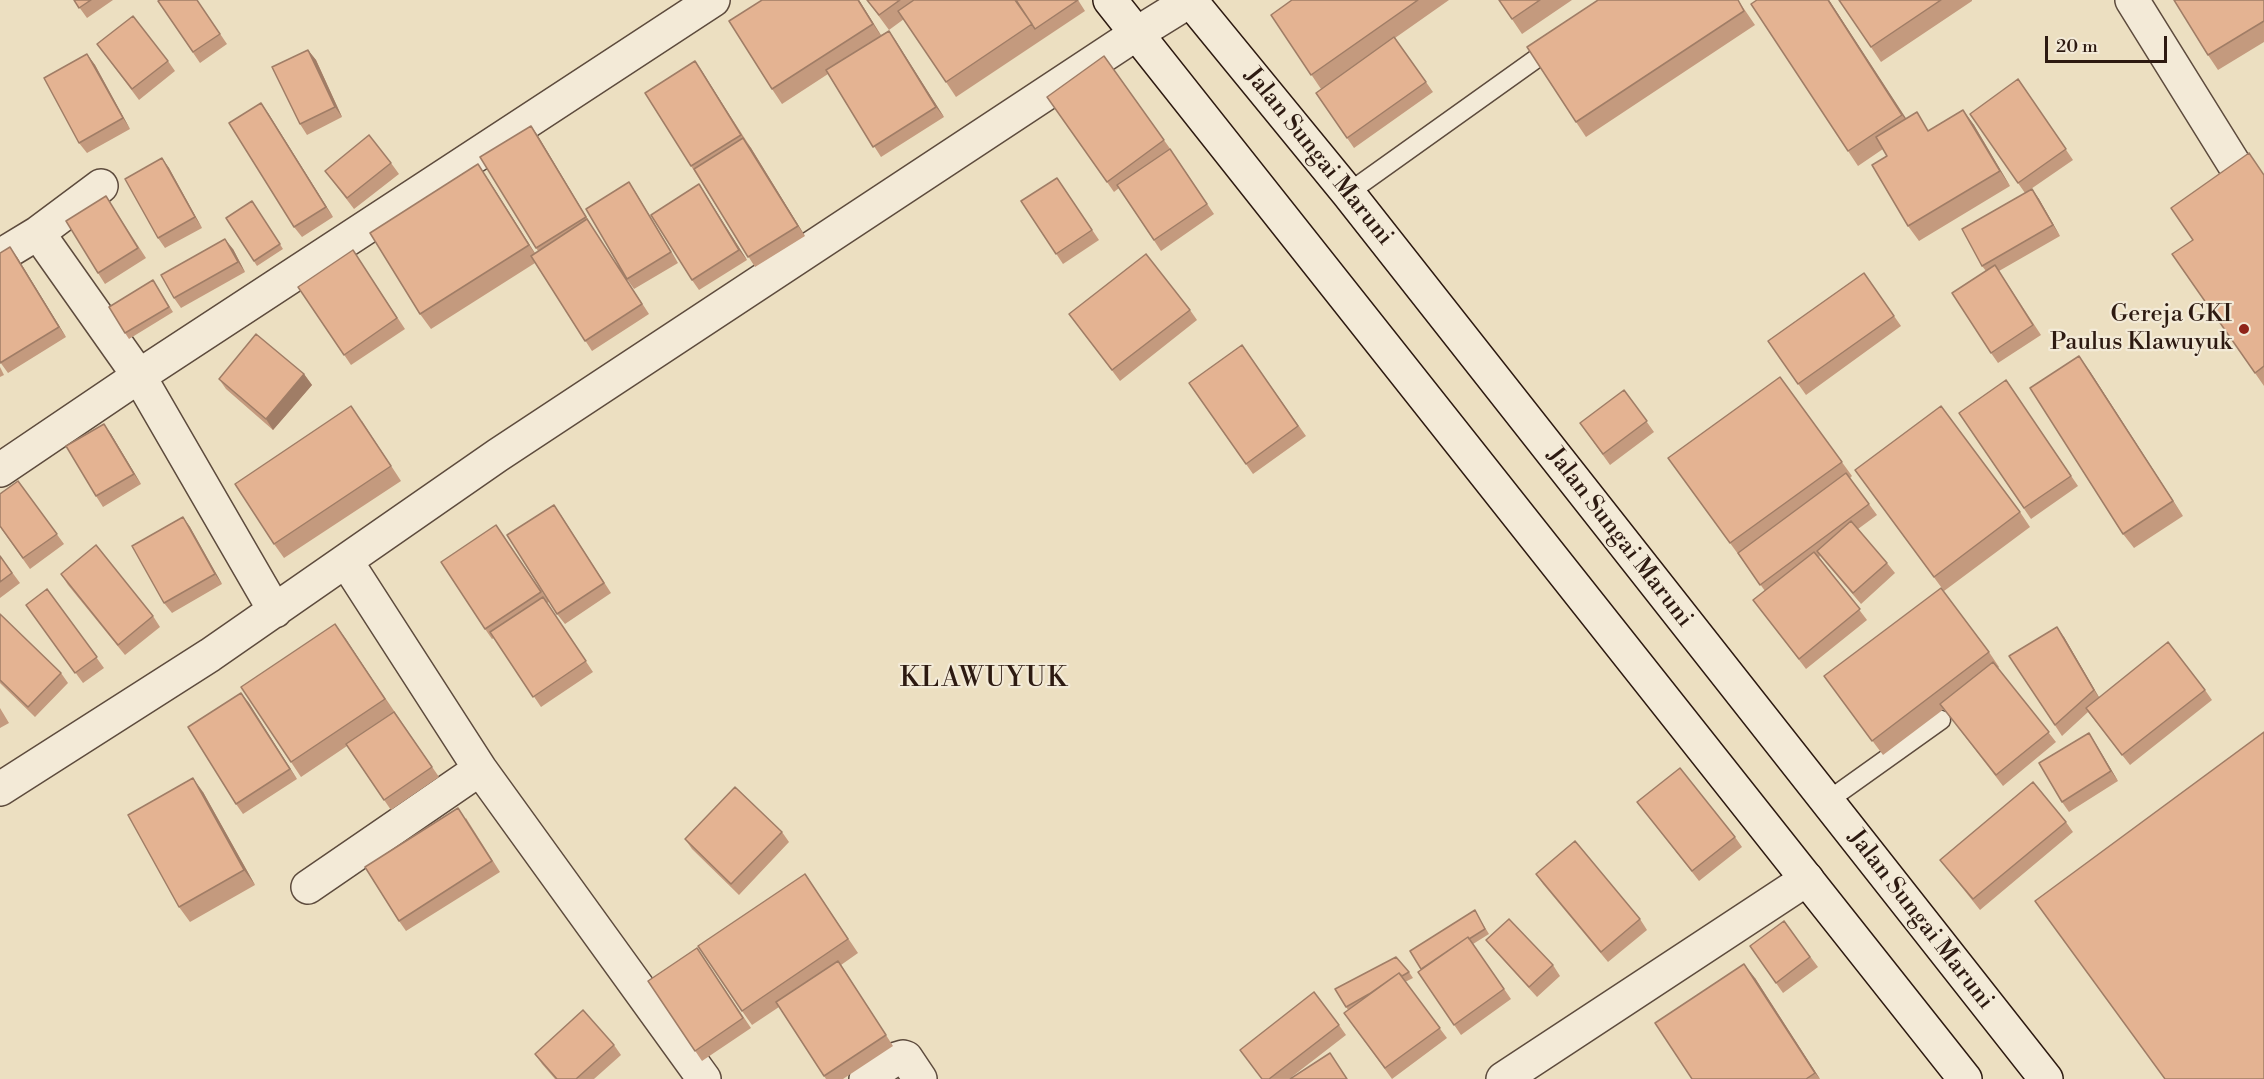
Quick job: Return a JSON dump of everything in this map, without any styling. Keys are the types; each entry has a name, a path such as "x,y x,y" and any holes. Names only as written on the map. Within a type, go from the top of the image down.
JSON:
{"street":[{"path":"0,470 139,376 713,0"},
{"path":"1110,0 1965,1079"},
{"path":"0,789 275,611 498,455 1191,0"},
{"name":"Jalan Sungai Maruni","path":"1191,0 1348,193 2046,1079"},
{"path":"2134,1 2234,164"},
{"path":"0,256 38,233 101,186"},
{"path":"38,233 139,376 275,611"},
{"path":"346,561 480,769 704,1079"},
{"path":"308,887 480,769"},
{"path":"1503,1079 1807,879"},
{"path":"866,1079 893,1060 903,1057 920,1079"}],"lane":[{"path":"1348,193 1569,34"},
{"path":"1826,802 1941,720"}],"building":[{"path":"74,0 91,0 79,8"},
{"path":"197,0 220,34 193,52 158,1"},
{"path":"762,0 858,0 873,24 772,89 729,21"},
{"path":"867,0 900,0 879,15"},
{"path":"914,0 1015,0 1032,24 946,82 898,11"},
{"path":"1016,0 1078,0 1035,29"},
{"path":"1292,0 1418,0 1311,75 1271,15"},
{"path":"1499,0 1540,0 1512,19"},
{"path":"1598,0 1738,0 1744,11 1576,122 1527,47"},
{"path":"1757,0 1828,0 1902,115 1848,151 1751,4"},
{"path":"1839,0 1941,0 1871,47"},
{"path":"2174,0 2264,0 2264,21 2208,55"},
{"path":"133,16 168,61 132,89 97,44"},
{"path":"889,31 936,107 873,147 826,70"},
{"path":"1394,37 1426,82 1347,138 1316,93"},
{"path":"308,50 335,107 300,124 272,67"},
{"path":"87,54 123,118 79,143 44,78"},
{"path":"1104,56 1164,140 1107,182 1047,97"},
{"path":"695,61 741,135 691,166 645,93"},
{"path":"2018,79 2066,149 2018,183 1970,114"},
{"path":"261,103 326,207 294,227 229,123"},
{"path":"1963,110 2000,171 1908,226 1872,165 1887,156 1876,137 1917,112 1928,131"},
{"path":"531,126 586,217 536,248 480,157"},
{"path":"369,135 391,163 347,198 325,171"},
{"path":"743,138 798,226 748,257 694,169"},
{"path":"1170,149 1207,204 1154,240 1117,185"},
{"name":"Gereja GKI Paulus Klawuyuk","path":"2249,153 2264,175 2264,366 2255,373 2172,254 2193,240 2171,208"},
{"path":"162,158 195,217 158,238 125,179"},
{"path":"478,164 529,245 420,314 370,233"},
{"path":"1057,178 1092,230 1056,254 1021,201"},
{"path":"629,182 671,252 627,279 586,209"},
{"path":"699,184 739,250 692,280 651,215"},
{"path":"2032,189 2053,225 1982,266 1962,229"},
{"path":"106,196 138,248 98,273 66,221"},
{"path":"252,201 280,244 254,261 226,218"},
{"path":"587,219 642,304 585,341 531,256"},
{"path":"225,239 238,262 174,298 161,275"},
{"path":"10,247 59,327 0,363 0,253"},
{"path":"353,250 397,318 344,355 298,287"},
{"path":"1146,254 1190,310 1112,370 1069,314"},
{"path":"1995,265 2033,325 1991,353 1952,293"},
{"path":"1864,273 1894,316 1798,384 1768,341"},
{"path":"153,280 169,307 125,333 109,307"},
{"path":"256,334 304,374 266,419 219,379"},
{"path":"1242,345 1298,426 1246,464 1189,383"},
{"path":"2079,356 2173,501 2123,534 2030,388"},
{"path":"1780,377 1842,462 1730,543 1668,458"},
{"path":"2006,380 2071,476 2024,508 1959,413"},
{"path":"1624,390 1647,421 1603,454 1580,423"},
{"path":"351,406 391,466 274,544 235,484"},
{"path":"1941,406 2020,512 1934,577 1855,470"},
{"path":"104,424 134,474 96,496 66,446"},
{"path":"1846,473 1869,504 1760,585 1738,553"},
{"path":"18,481 57,534 23,558 0,526 0,494"},
{"path":"554,505 604,583 557,614 507,535"},
{"path":"183,517 215,574 164,603 132,546"},
{"path":"1851,521 1887,563 1853,593 1817,551"},
{"path":"496,525 541,592 485,629 441,562"},
{"path":"96,545 153,616 118,645 61,574"},
{"path":"1814,552 1860,609 1799,659 1753,600"},
{"path":"0,556 12,573 0,582"},
{"path":"1941,588 1989,652 1872,741 1824,676"},
{"path":"47,589 97,657 75,673 26,605"},
{"path":"543,597 586,661 533,697 490,632"},
{"path":"0,614 61,673 28,707 0,680"},
{"path":"335,624 385,699 291,762 241,687"},
{"path":"2057,627 2094,690 2055,725 2009,656"},
{"path":"2168,642 2205,690 2122,755 2086,708"},
{"path":"1993,662 2049,732 1996,775 1940,704"},
{"path":"241,693 290,769 236,804 188,727"},
{"path":"394,712 432,767 384,800 346,744"},
{"path":"2264,732 2264,1079 2165,1079 2035,901"},
{"path":"2089,733 2111,771 2062,802 2039,763"},
{"path":"1680,768 1735,837 1692,871 1637,802"},
{"path":"193,778 244,870 179,907 128,815"},
{"path":"2033,782 2066,822 1973,899 1940,860"},
{"path":"735,787 782,832 731,884 685,839"},
{"path":"458,808 492,861 399,921 365,867"},
{"path":"1575,841 1640,919 1601,952 1536,874"},
{"path":"805,874 848,939 742,1011 698,946"},
{"path":"1475,910 1485,929 1469,939 1468,937 1421,969 1410,951"},
{"path":"1509,919 1553,965 1529,987 1486,940"},
{"path":"1784,921 1810,957 1776,983 1750,946"},
{"path":"1468,937 1504,989 1454,1025 1418,972"},
{"path":"697,948 743,1018 695,1051 648,981"},
{"path":"1396,957 1409,972 1402,976 1399,973 1346,1007 1335,989"},
{"path":"838,961 886,1035 824,1076 776,1002"},
{"path":"1744,964 1815,1073 1806,1079 1692,1079 1655,1023"},
{"path":"1399,973 1440,1028 1385,1068 1344,1013"},
{"path":"1314,992 1339,1025 1269,1079 1262,1079 1240,1050"},
{"path":"583,1010 614,1045 576,1079 557,1079 535,1054"},
{"path":"1330,1053 1347,1079 1290,1079"}],"place":[{"name":"Gereja GKI Paulus Klawuyuk","path":"2244,329"}],"district":[{"name":"KLAWUYUK","path":"984,680"}]}
